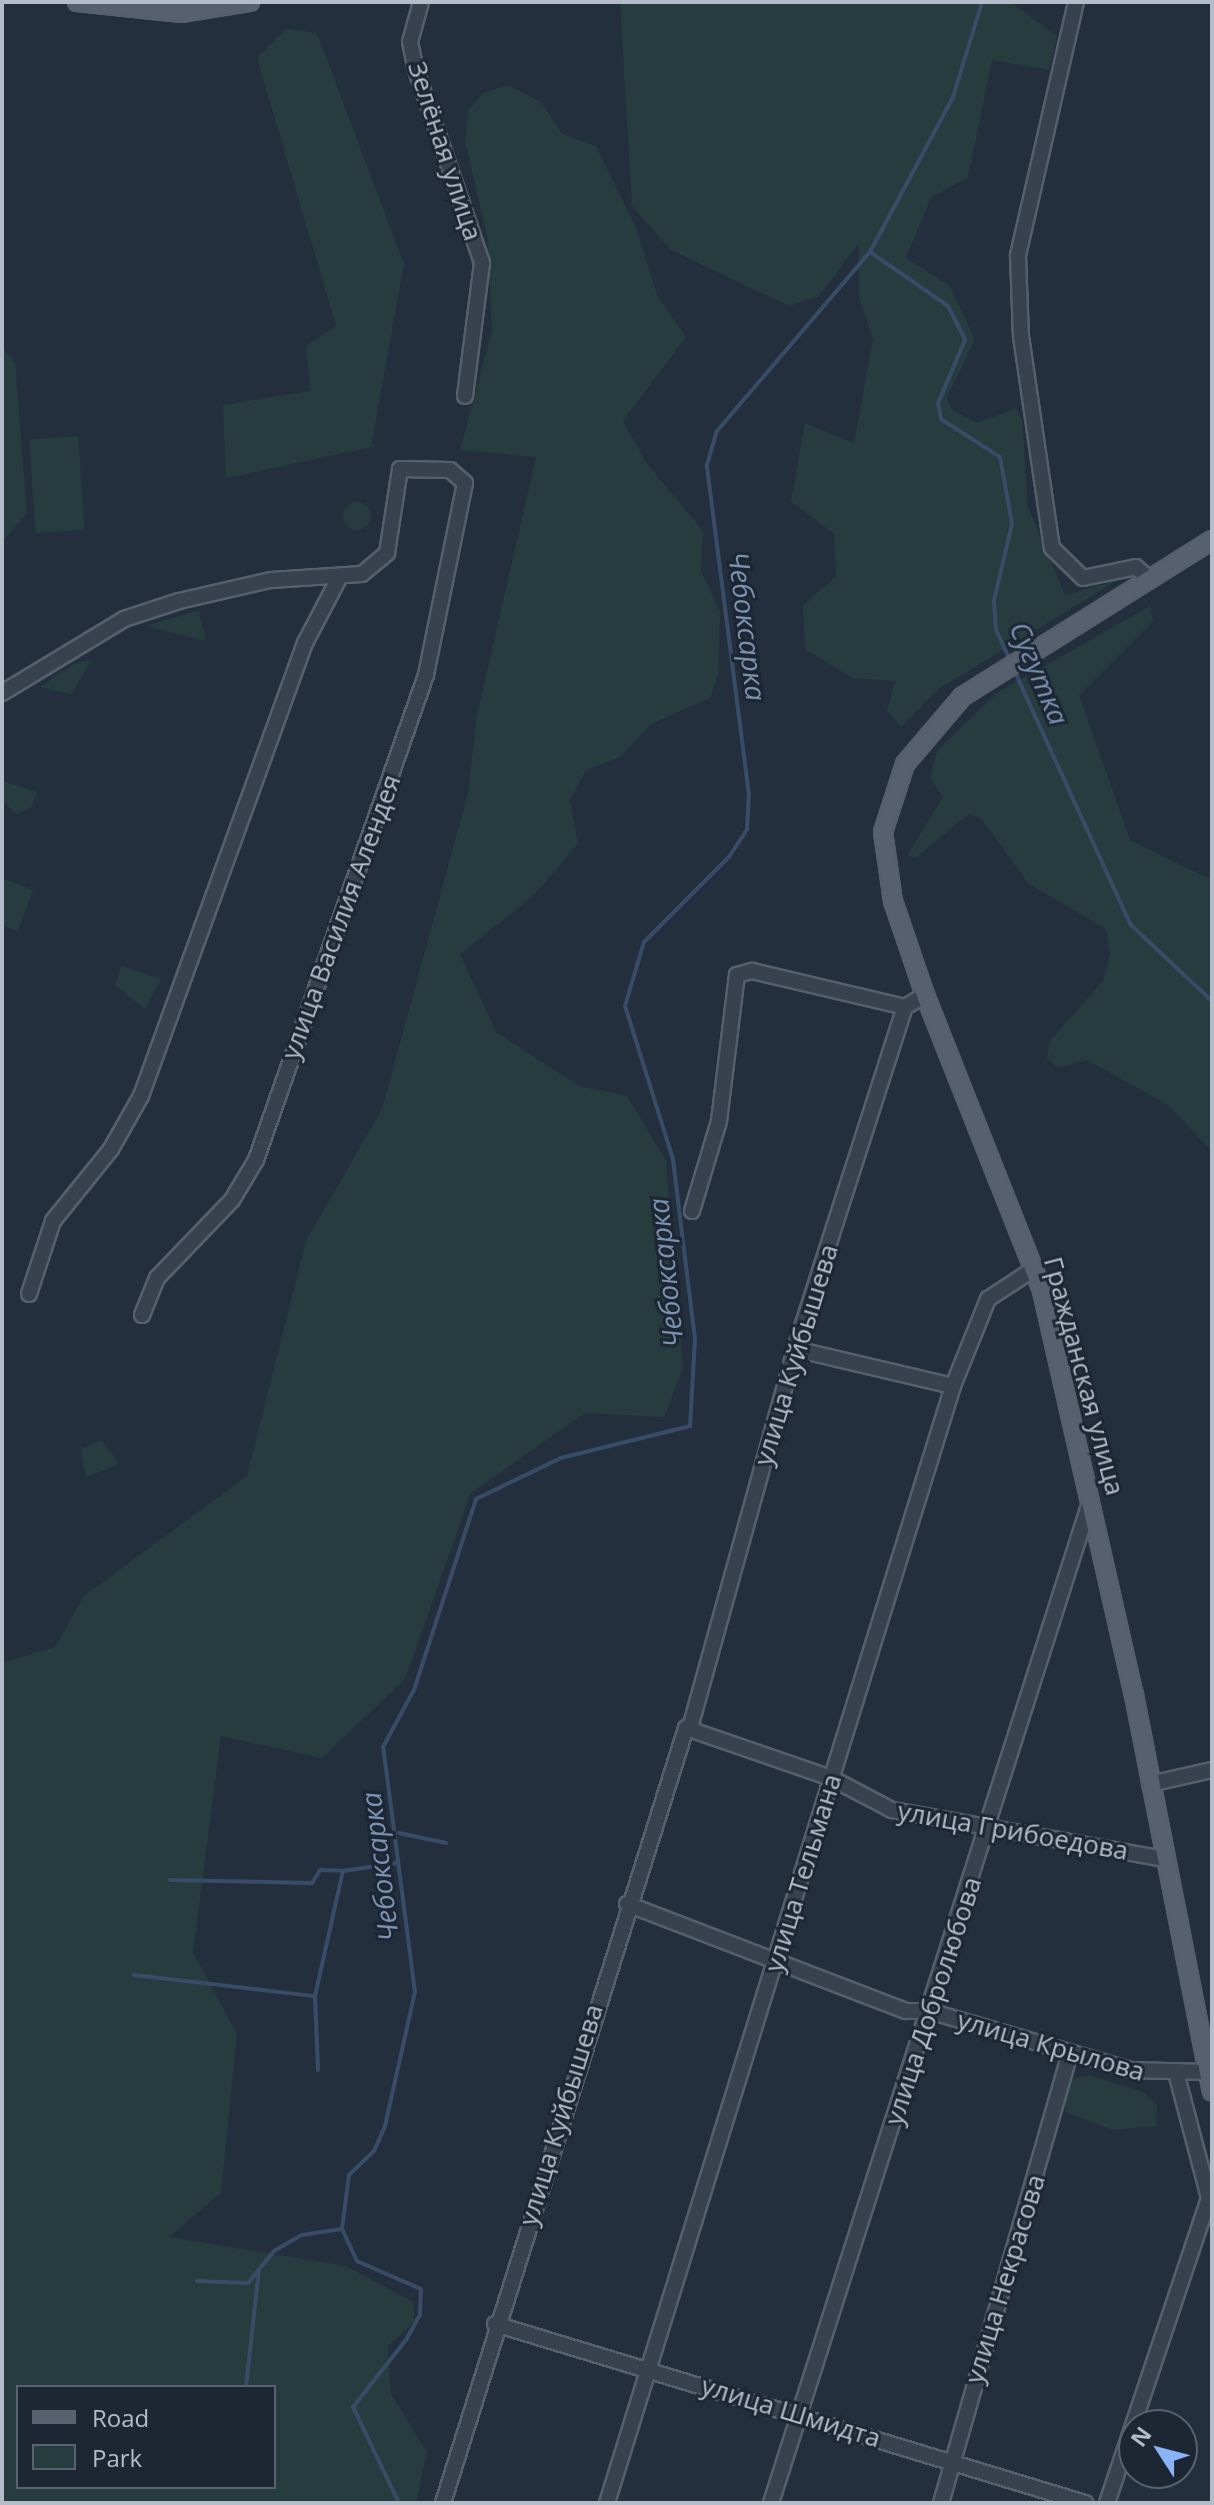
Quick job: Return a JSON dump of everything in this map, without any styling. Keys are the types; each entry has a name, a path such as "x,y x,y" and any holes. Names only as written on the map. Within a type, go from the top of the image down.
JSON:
{"main road":[{"path":"77,2 181,13 250,2"},
{"name":"Гражданская улица","path":"1212,540 988,677 922,739 895,784 883,832 890,889 925,995 1034,1269 1092,1498 1212,2091"}],"street":[{"name":"Зелёная улица","path":"421,2 411,33 416,70 482,263 465,396"},
{"path":"1076,2 1018,256 1022,351 1052,548 1083,578 1136,567 1149,579"},
{"name":"улица Василия Алендея","path":"142,1315 157,1278 232,1200 256,1160 423,686 465,483 450,470 400,469 387,553 371,570 340,576"},
{"path":"2,693 124,619 239,585 340,576"},
{"path":"29,1294 53,1221 111,1149 141,1096 305,643 340,576"},
{"path":"692,1211 719,1121 737,975 752,971 905,1007 925,995"},
{"name":"улица Куйбышева","path":"443,2503 495,2324 627,1904 688,1728 795,1349 905,1007"},
{"name":"улица Тельмана","path":"607,2503 953,1386 988,1299 1034,1269"},
{"path":"795,1349 953,1386"},
{"name":"улица Добролюбова","path":"771,2503 990,1829 1021,1707 1092,1498"},
{"name":"улица Грибоедова","path":"688,1728 831,1778 892,1810 1164,1859"},
{"path":"1150,1784 1212,1770"},
{"name":"улица Крылова","path":"627,1904 906,2011 929,2011 1069,2056 1177,2076 1208,2072"},
{"name":"улица Некрасова","path":"941,2503 1069,2056"},
{"path":"1107,2503 1209,2198 1177,2076"},
{"name":"улица Шмидта","path":"495,2324 1085,2503"}],"green space":[{"path":"620,2 1010,2 1057,36 1049,70 992,60 968,178 931,197 906,258 950,286 975,340 947,397 951,409 977,423 1016,408 1022,420 1028,507 1065,595 1116,581 937,690 901,727 887,711 895,681 852,678 805,649 803,606 836,576 834,534 791,501 805,423 854,443 873,339 859,297 859,243 819,296 789,306 671,250 632,206"},
{"path":"286,29 317,33 404,264 371,447 226,478 223,405 311,391 306,346 336,326 257,58"},
{"path":"508,85 542,103 562,134 596,146 636,228 658,297 686,337 623,421 647,464 703,531 701,570 720,612 718,675 710,698 651,724 620,757 586,770 570,800 578,844 533,896 460,954 496,1032 579,1086 627,1096 666,1161 683,1368 664,1417 585,1413 471,1493 405,1679 322,1758 221,1736 193,1952 237,2034 221,2193 169,2237 346,2266 414,2302 414,2323 388,2345 391,2394 427,2452 416,2503 2,2503 2,1663 55,1647 84,1596 247,1476 306,1241 382,1109 468,793 477,715 536,457 460,450 492,331 488,240 465,141 468,111 483,93"},
{"path":"2,347 15,363 27,513 2,542"},
{"path":"78,436 85,530 36,533 29,439"},
{"path":"357,502 367,506 371,516 367,526 357,530 347,526 343,516 347,506"},
{"path":"1150,606 1153,621 1079,695 1130,840 1212,880 1212,1151 1168,1105 1087,1060 1058,1068 1047,1058 1050,1041 1103,981 1110,955 1106,929 1029,884 980,817 969,814 915,858 907,855 943,797 930,778 937,751 997,693"},
{"path":"199,610 206,641 146,626"},
{"path":"92,659 72,694 40,687 74,664"},
{"path":"2,781 37,792 31,808 17,814 2,800"},
{"path":"2,878 33,890 18,931 2,925"},
{"path":"121,966 161,979 145,1009 115,985"},
{"path":"101,1440 120,1464 86,1477 81,1449"},
{"path":"1089,2075 1143,2092 1157,2105 1156,2126 1113,2130 1065,2112 1063,2092 1072,2079"}],"waterway":[{"name":"Чебоксарка","path":"399,2503 353,2407 406,2340 420,2315 421,2289 357,2261 342,2229 349,2175 374,2151 385,2126 415,1992 383,1747 414,1690 476,1499 561,1458 690,1426 695,1339 673,1159 625,1006 644,942 729,857 747,829 749,795 707,465 717,431 870,252 953,97 982,2"},
{"name":"Сугутка","path":"870,252 948,306 965,340 938,403 941,419 1000,457 1012,524 994,601 996,630 1011,662"},
{"name":"Сугутка","path":"1014,670 1131,925 1212,1001"},
{"path":"399,1833 446,1843"},
{"path":"318,2070 315,1996 343,1871 396,1863"},
{"path":"170,1880 312,1883 320,1870 343,1871"},
{"path":"134,1975 314,1996"},
{"path":"197,2281 248,2283 274,2251 302,2235 342,2229"},
{"path":"246,2385 259,2270"}]}
